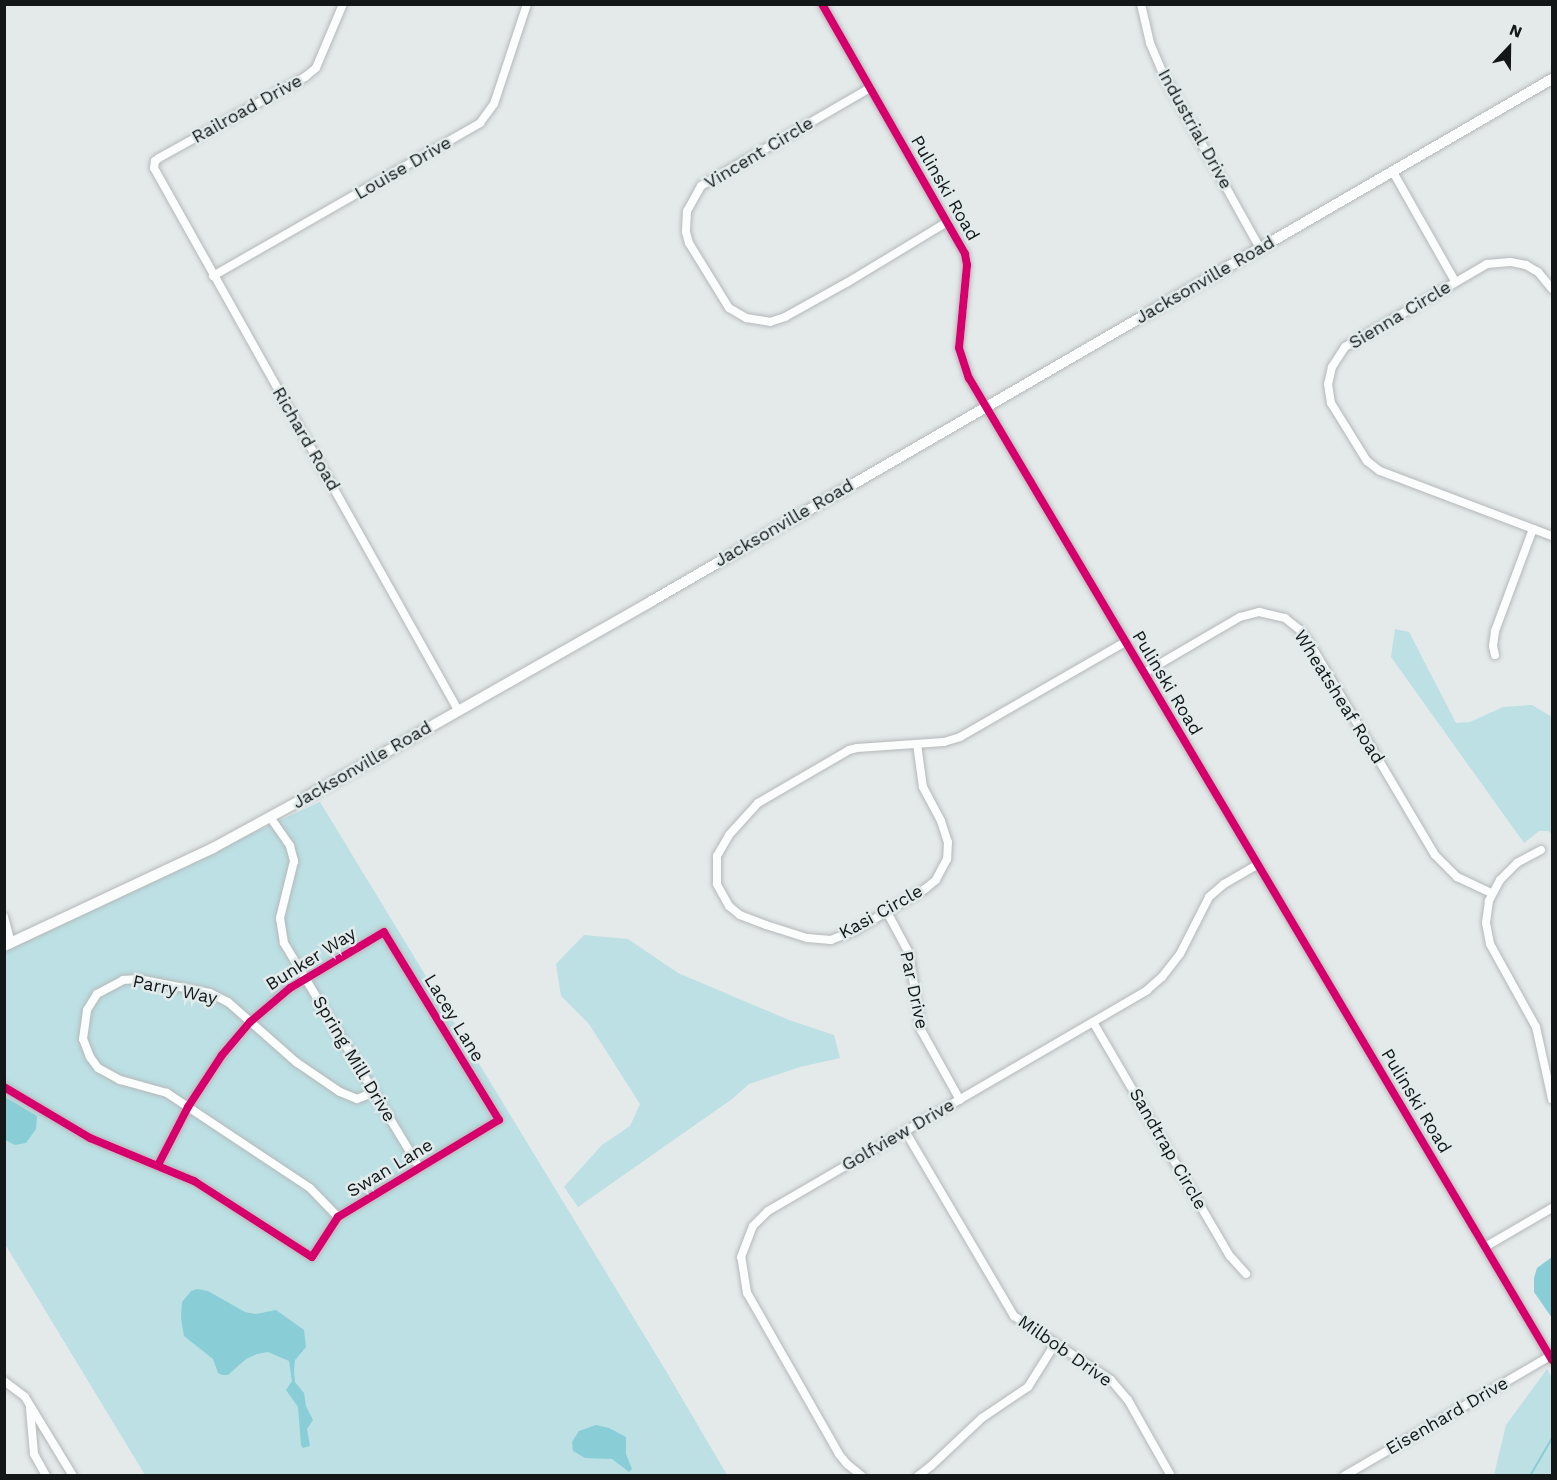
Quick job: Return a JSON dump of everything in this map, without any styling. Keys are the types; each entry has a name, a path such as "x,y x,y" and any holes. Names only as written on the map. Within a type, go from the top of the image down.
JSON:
{"main road":[{"name":"Jacksonville Road","path":"8,945 180,865 270,817 1552,80"}],"street":[{"name":"Railroad Drive","path":"154,168 155,161 159,158 316,68 343,4"},
{"name":"Louise Drive","path":"213,276 480,123 494,104 527,4"},
{"name":"Pulinski Road","path":"822,4 965,254 967,265 959,338 961,357 969,378 1551,1358"},
{"name":"Industrial Drive","path":"1141,4 1150,43 1163,74 1260,248"},
{"name":"Vincent Circle","path":"870,88 707,181 693,196 687,211 686,232 689,243 729,308 746,318 771,322 785,317 848,282 947,222"},
{"name":"Richard Road","path":"154,168 458,710"},
{"path":"1393,171 1455,281"},
{"name":"Sienna Circle","path":"1552,289 1533,268 1510,262 1487,264 1345,347 1336,359 1329,375 1331,403 1367,461 1380,471 1552,536"},
{"path":"1495,655 1493,646 1495,631 1533,529"},
{"name":"Wheatsheaf Road","path":"1144,673 1240,617 1259,612 1285,618 1300,630 1309,642 1435,855 1457,877 1492,893"},
{"name":"Kasi Circle","path":"917,744 922,787 946,834 947,859 936,880 887,912 838,938 821,940 807,938 735,912 719,891 715,864 719,850 748,812 768,797 849,750 917,744 960,737 1125,642"},
{"name":"Spring Mill Drive","path":"270,817 290,846 294,861 280,918 287,950 419,1167"},
{"path":"1540,850 1511,868 1492,893 1486,923 1490,944 1533,1021 1552,1099"},
{"name":"Golfview Drive","path":"862,1476 847,1464 840,1454 747,1293 741,1257 750,1231 763,1215 1147,990 1180,954 1209,897 1224,884 1258,864"},
{"name":"Par Drive","path":"887,912 909,953 921,1030 960,1100"},
{"path":"4,916 8,945"},
{"name":"Bunker Way","path":"158,1165 188,1107 222,1055 250,1022 279,995 384,932"},
{"name":"Lacey Lane","path":"384,932 499,1120"},
{"name":"Parry Way","path":"338,1217 310,1188 188,1107 156,1088 120,1080 98,1068 90,1057 83,1039 85,1017 91,1002 114,983 138,979 215,995 228,1002 296,1062 340,1092 357,1099 374,1092"},
{"name":"Sandtrap Circle","path":"1093,1022 1230,1256 1246,1274"},
{"path":"4,1087 90,1138 158,1165"},
{"name":"Swan Lane","path":"158,1165 214,1193 312,1257 338,1217 499,1120"},
{"name":"Milbob Drive","path":"905,1131 1001,1299 1021,1323 1092,1366 1118,1388 1171,1476"},
{"path":"1485,1247 1552,1208"},
{"path":"918,1476 982,1418 1028,1387 1055,1344"},
{"name":"Eisenhard Drive","path":"1344,1476 1551,1358"},
{"path":"4,1381 16,1388 30,1405 73,1476"},
{"path":"30,1405 34,1454 46,1476"}],"shaded area":[{"path":"1395,629 1409,632 1456,723 1470,722 1503,707 1532,705 1552,717 1552,834 1548,831 1539,831 1524,843 1391,657"},
{"path":"320,802 727,1475 145,1475 5,1244 5,946"},
{"path":"584,935 628,939 678,973 789,1020 834,1035 840,1058 800,1067 749,1084 732,1099 578,1207 564,1187 602,1145 630,1126 640,1104 589,1024 561,996 556,964"},
{"path":"1547,1369 1552,1378 1552,1475 1494,1475 1506,1425"}],"water":[{"path":"5,1097 37,1116 36,1129 26,1143 15,1145 5,1140"},
{"path":"1552,1257 1552,1318 1534,1292 1534,1278 1537,1268"},
{"path":"197,1289 208,1291 245,1312 256,1314 276,1310 304,1330 306,1347 295,1360 294,1370 295,1382 304,1393 306,1406 313,1420 307,1429 310,1446 303,1448 301,1445 298,1407 286,1390 292,1381 289,1361 268,1352 257,1354 246,1359 228,1375 222,1375 218,1373 213,1359 184,1336 181,1318 182,1302 191,1291"},
{"path":"596,1425 609,1428 626,1437 626,1454 632,1469 629,1472 612,1459 585,1458 573,1451 572,1442 579,1431"}],"waterway":[{"path":"1552,1404 1552,1409"},
{"path":"1530,1476 1552,1438"}],"cycle path":[{"path":"822,4 965,254 967,265 959,348 969,378 1552,1360"},
{"path":"4,1087 90,1138 194,1181 312,1257 338,1217 499,1120 384,932 290,988 250,1022 222,1055 188,1107 158,1165"}]}
